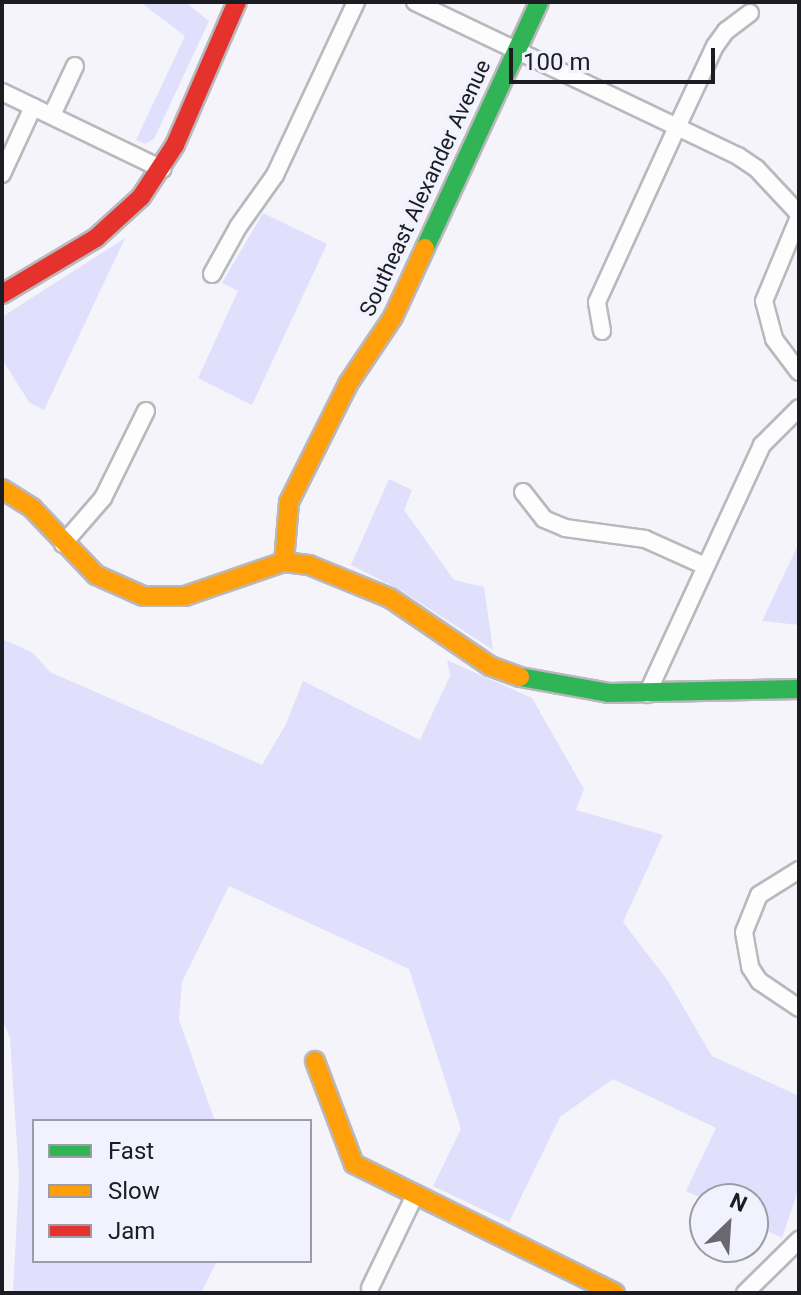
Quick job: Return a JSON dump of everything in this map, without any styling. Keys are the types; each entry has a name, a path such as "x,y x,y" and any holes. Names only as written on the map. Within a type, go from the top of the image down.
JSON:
{"street":[{"path":"2,294 108,228 162,169 219,51 220,34 237,2"},
{"path":"219,51 233,39 252,2"},
{"path":"212,274 275,175 356,2"},
{"path":"415,2 756,168 799,216 764,301 774,339 799,372"},
{"name":"Southeast Alexander Avenue","path":"284,562 289,502 348,384 393,317 539,2"},
{"path":"602,331 597,302 677,127 715,46 726,31 750,13"},
{"path":"52,115 75,66"},
{"path":"2,92 162,169"},
{"path":"2,174 33,107"},
{"path":"647,694 762,445 799,408"},
{"path":"63,544 103,498 146,411"},
{"path":"2,489 32,508 63,544 96,575 143,596 185,596 284,562 336,573 390,598 458,646 515,675 567,689 647,694 799,689"},
{"path":"523,492 544,519 565,528 645,539 705,566"},
{"path":"799,870 759,895 744,932 750,967 759,981 799,1008"},
{"path":"315,1061 354,1164 580,1286 615,1293"},
{"path":"370,1288 414,1197"},
{"path":"745,1293 799,1240"}],"shaded area":[{"path":"140,2 185,2 209,21 154,139 145,144 136,140 185,36"},
{"path":"263,213 327,244 252,405 198,378 238,291 222,283"},
{"path":"125,238 44,410 29,402 2,359 2,317"},
{"path":"389,479 412,490 404,510 454,580 484,587 493,650 399,589 351,565"},
{"path":"799,543 799,625 762,621"},
{"path":"2,639 33,653 50,672 262,765 286,724 303,681 420,740 450,676 447,660 532,698 584,789 576,810 663,835 623,922 668,981 712,1056 799,1096 799,1188 782,1238 769,1232 769,1183 690,1183 716,1128 613,1079 560,1117 509,1222 433,1186 461,1129 409,969 229,886 182,982 179,1020 214,1119 32,1119 32,1263 216,1263 201,1293 13,1293 19,1177 10,1038 2,1019"}],"traffic: fast":[{"path":"425,248 539,2"},
{"path":"520,677 609,693 799,689"}],"traffic: slow":[{"path":"284,562 289,502 348,384 393,317 425,248"},
{"path":"2,489 32,508 96,575 143,596 185,596 284,562 309,565 390,598 490,666 520,677"},
{"path":"315,1061 354,1164 615,1293"}],"traffic: jam":[{"path":"2,294 96,238 141,197 175,145 237,2"}]}
